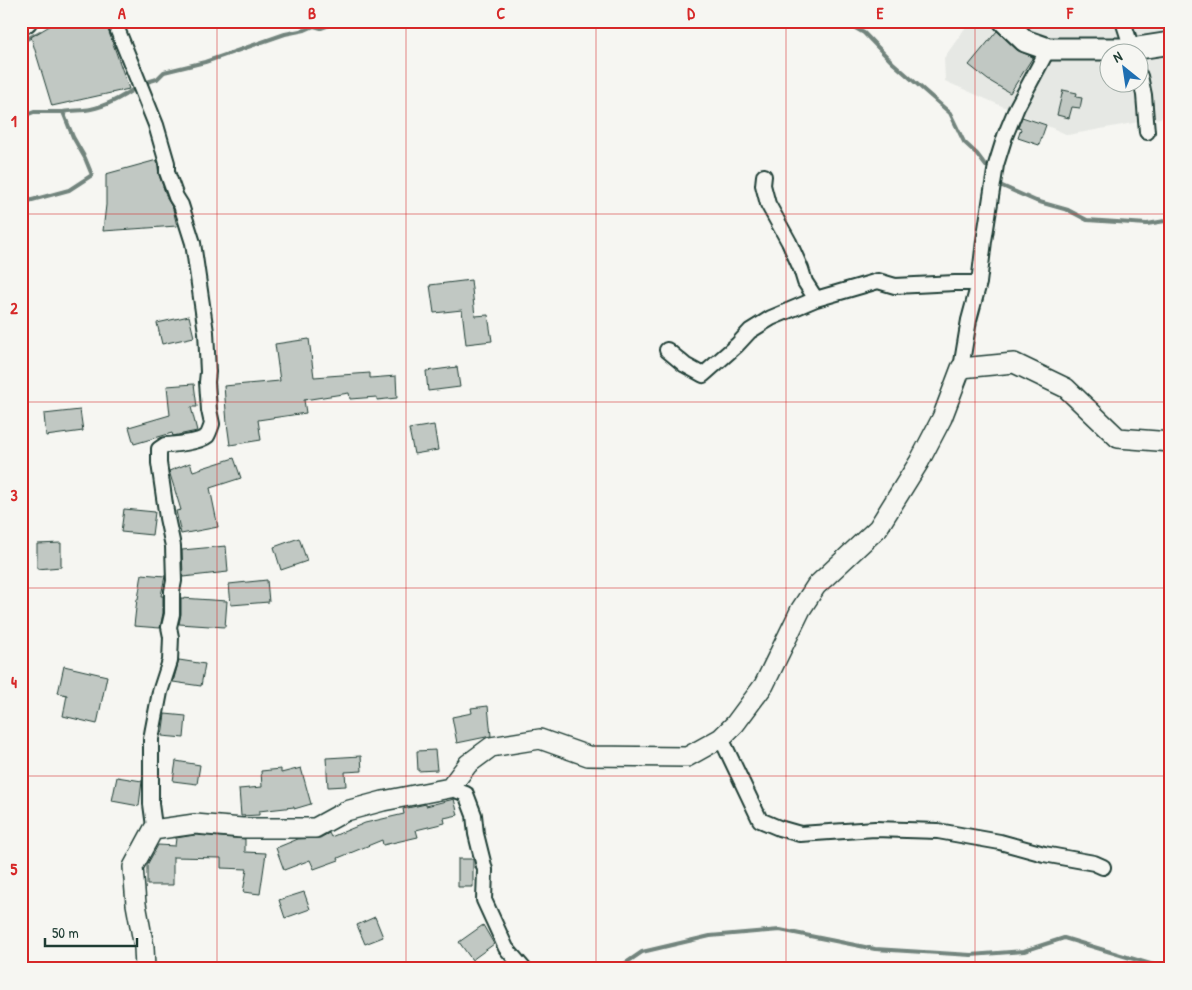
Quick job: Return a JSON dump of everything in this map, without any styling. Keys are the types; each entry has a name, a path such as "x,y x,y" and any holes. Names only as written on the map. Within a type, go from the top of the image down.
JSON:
{"main road":[{"path":"21,24 26,21"},
{"path":"1004,21 1025,41 1048,49 1100,50"},
{"path":"1150,47 1171,43"},
{"path":"145,969 133,867 153,830 195,824 242,828 315,828 346,811 383,801 450,788 468,764 491,747 540,739 588,756 687,757 721,738 736,724 764,685 801,609 816,586 878,528 919,462 942,418 961,368 1014,363 1066,388 1118,438 1171,442"}],"street":[{"path":"114,21 156,125 167,163 167,172 181,205 193,243 206,332 207,382 212,424 206,436 196,441 166,445 160,449 159,463 166,518 173,546 174,581 172,614 169,626 171,637 170,661 159,698 151,739 151,804 154,826 157,830"},
{"path":"1123,21 1129,42"},
{"path":"961,368 969,320 979,283 996,165 1017,107 1048,49"},
{"path":"1143,92 1147,132"},
{"path":"764,176 763,185 768,204 789,242 805,282 816,298"},
{"path":"667,350 685,365 703,375 750,331 771,318 816,298 878,281 895,286 979,283"},
{"path":"721,738 760,820 779,828 800,834 875,829 938,831 1000,842 1044,854 1094,863 1103,867"},
{"path":"450,788 466,794 474,815 476,834 485,870 484,900 506,948 524,969"}],"shaded area":[{"path":"970,21 1171,21 1171,116 1068,135 945,81 944,58"}],"building":[{"path":"58,21 105,21 129,89 52,106 31,37"},
{"path":"997,31 1017,50 1033,57 1010,93 988,80 969,65"},
{"path":"1063,90 1077,93 1076,97 1082,98 1080,108 1072,107 1069,118 1057,115"},
{"path":"1022,117 1046,125 1039,145 1018,138 1021,129 1018,128"},
{"path":"157,160 159,175 173,209 177,226 103,231 106,205 106,174"},
{"path":"471,280 475,316 488,315 492,341 466,344 462,310 434,313 430,285"},
{"path":"189,316 194,337 162,344 157,323"},
{"path":"309,339 314,377 370,373 370,378 396,376 397,398 377,400 377,397 350,399 349,393 304,400 306,413 258,420 261,440 230,445 224,386 280,381 275,344"},
{"path":"457,367 460,387 428,391 426,371"},
{"path":"194,384 197,407 191,407 197,431 173,436 172,433 134,444 129,427 170,415 167,386"},
{"path":"80,410 83,431 46,436 44,414"},
{"path":"434,425 438,450 414,454 409,429"},
{"path":"234,458 241,478 210,488 218,527 181,534 176,511 181,510 169,471 190,463 193,471"},
{"path":"124,509 155,512 152,535 121,532"},
{"path":"299,538 307,561 281,570 274,547"},
{"path":"61,543 61,567 37,569 37,544"},
{"path":"226,546 228,572 183,577 182,550"},
{"path":"142,574 165,576 161,596 163,596 163,613 160,628 134,626"},
{"path":"267,580 269,602 231,605 229,584"},
{"path":"181,598 227,601 225,627 179,624"},
{"path":"179,660 205,664 201,686 173,682"},
{"path":"64,666 107,676 97,724 63,716 67,695 58,693"},
{"path":"488,706 491,736 457,743 452,717 472,713 471,708"},
{"path":"165,714 186,716 184,738 162,736"},
{"path":"435,750 437,770 418,771 417,751"},
{"path":"361,756 362,771 345,772 346,786 328,787 326,758"},
{"path":"176,761 200,765 197,784 173,781"},
{"path":"301,768 311,804 294,809 294,807 259,811 259,815 241,816 239,789 262,787 261,771 281,769 281,773"},
{"path":"117,777 142,781 139,806 112,801"},
{"path":"454,799 458,815 444,818 445,823 416,830 418,837 383,845 382,840 338,858 339,860 314,869 310,860 284,870 276,848 298,839 320,838 329,833 331,837 365,823 404,814 403,809"},
{"path":"195,835 245,839 245,852 266,853 260,894 243,892 247,869 221,868 221,858 173,857 173,885 147,885 147,865 158,845 175,846 176,838"},
{"path":"458,859 473,859 473,887 458,887"},
{"path":"304,892 310,909 285,918 279,900"},
{"path":"375,917 383,937 365,944 357,925"},
{"path":"483,925 494,944 472,960 459,942"}],"waterway":[{"path":"147,82 157,79 164,72 205,62 285,34 314,26 321,28 341,21"},
{"path":"843,21 864,33 893,63 950,113 964,142 986,166"},
{"path":"21,42 40,32"},
{"path":"21,203 69,190 92,175 63,112 88,110 103,106 137,87"},
{"path":"21,117 34,112 63,112"},
{"path":"1000,185 1036,201 1068,210 1087,220 1147,224 1171,220"},
{"path":"617,969 642,952 710,936 780,930 875,949 971,955 1024,951 1064,938 1167,969"}]}
